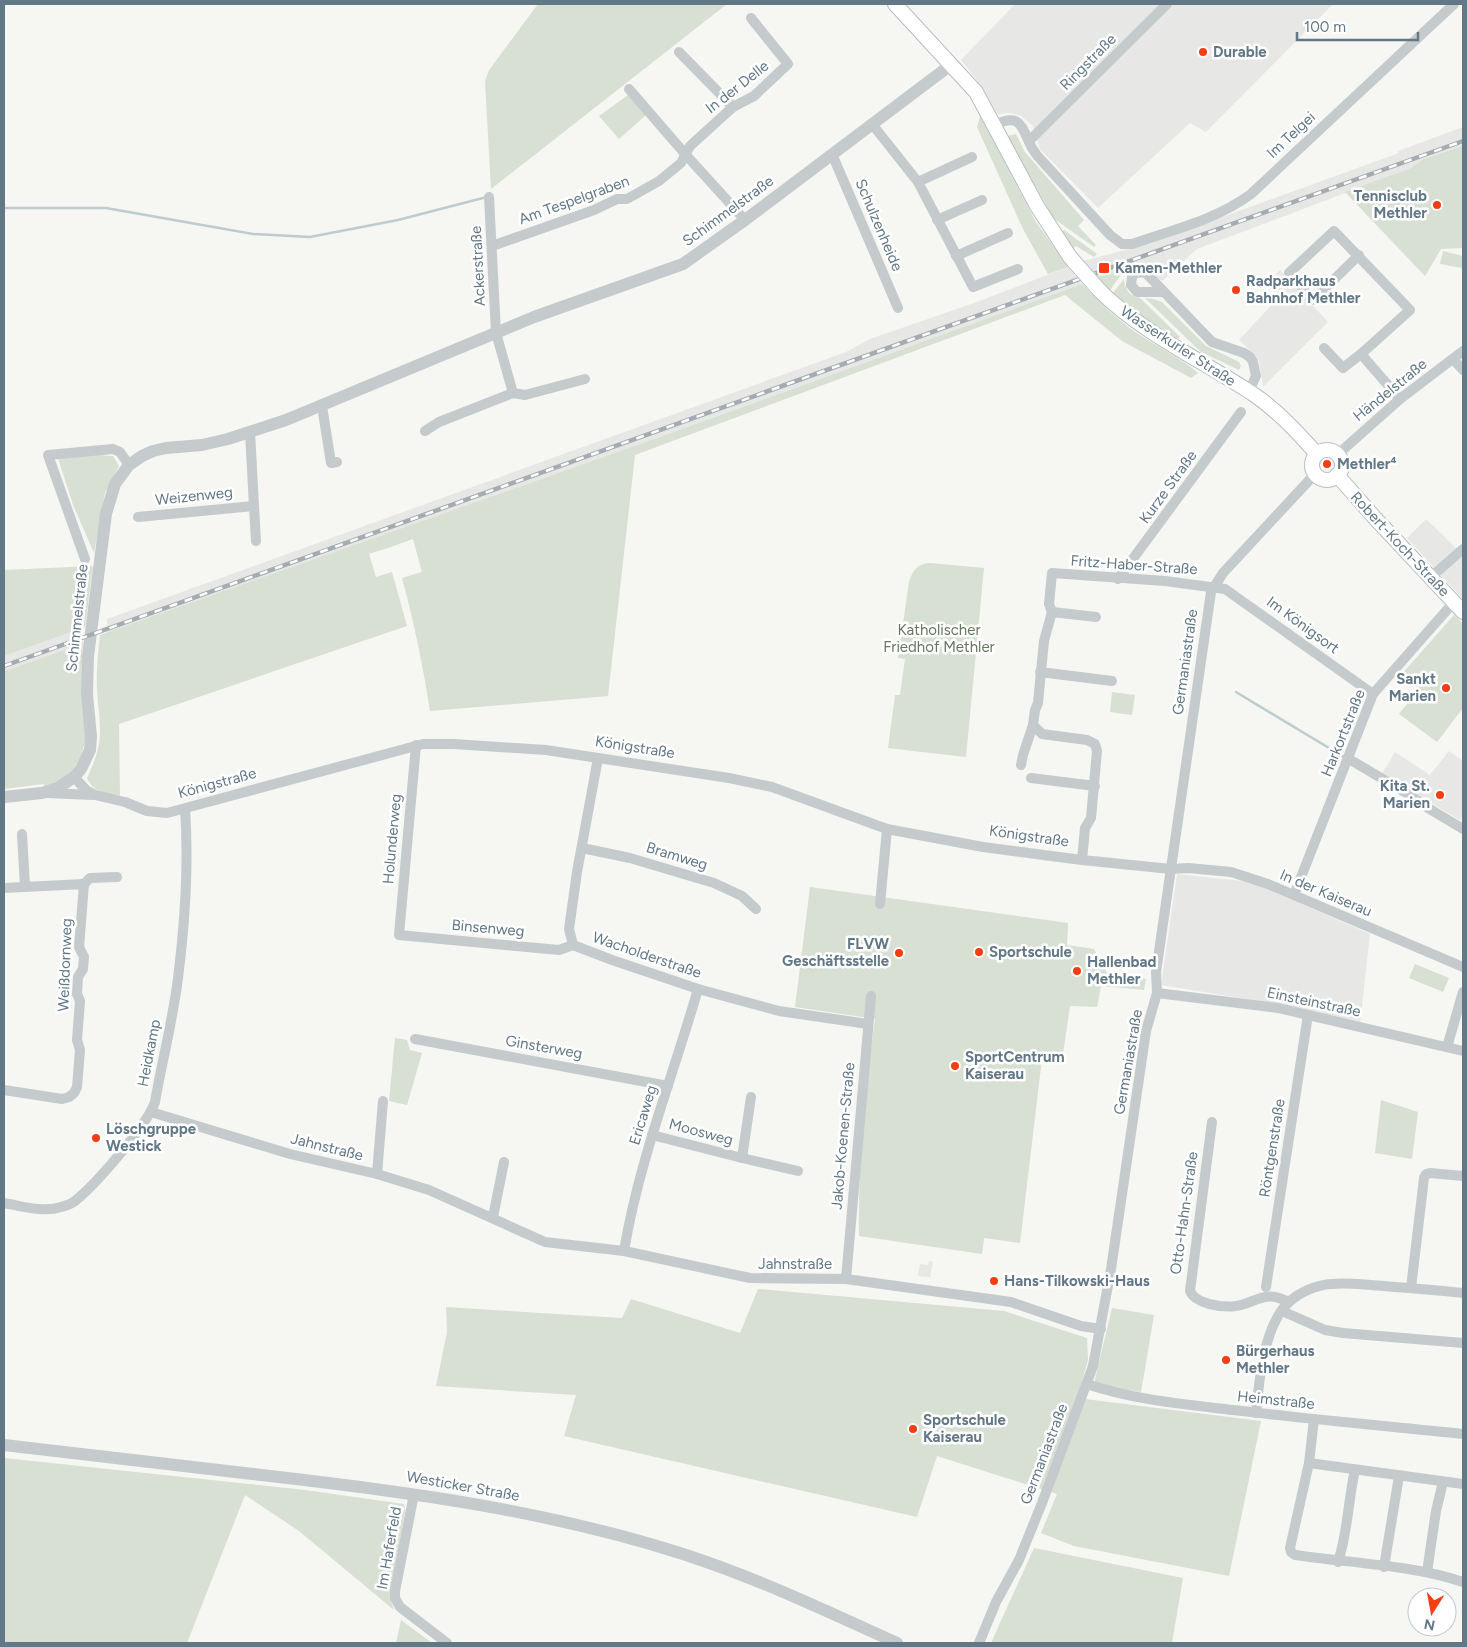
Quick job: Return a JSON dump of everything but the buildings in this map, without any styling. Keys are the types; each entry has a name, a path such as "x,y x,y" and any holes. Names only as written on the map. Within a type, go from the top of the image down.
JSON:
{"main road":[{"name":"Wasserkurler Straße","path":"894,4 952,64 976,92 1044,218 1070,257 1100,291 1131,319 1249,391"},
{"path":"1249,391 1279,415 1317,454"},
{"path":"1330,451 1337,455 1341,467 1337,475 1328,480 1315,474 1312,466 1314,457 1317,454 1330,451"},
{"name":"Robert-Koch-Straße","path":"1337,475 1459,608"}],"street":[{"name":"Ringstraße","path":"1029,141 1168,4"},
{"name":"Im Telgei","path":"1029,141 1033,150 1042,161 1110,235 1122,244 1132,244 1235,205 1251,194 1454,4"},
{"name":"In der Delle","path":"686,155 690,146 732,107 754,96 788,64 751,18"},
{"path":"679,52 732,107"},
{"name":"Schimmelstraße","path":"74,777 82,769 90,750 91,737 87,694 88,656 106,514 115,484 129,465 142,456 166,448 202,445 286,420 534,317 684,264 952,64"},
{"path":"629,89 745,220"},
{"path":"994,126 1006,120 1019,122 1029,141"},
{"path":"872,124 918,182 973,287 1018,269"},
{"name":"Schulzenheide","path":"832,154 898,308"},
{"name":"Am Tespelgraben","path":"492,246 594,210 617,199 627,199 659,181 681,163 686,155"},
{"path":"918,182 972,157"},
{"name":"Ackerstraße","path":"489,197 496,333"},
{"path":"937,220 982,200"},
{"path":"1324,348 1343,368 1410,310 1359,255 1334,231 1288,273 1314,300 1359,255"},
{"path":"956,256 1008,233"},
{"path":"1163,292 1212,342 1244,353 1250,357 1256,376 1249,391"},
{"path":"496,333 513,393"},
{"name":"Händelstraße","path":"1337,455 1400,399 1463,352"},
{"path":"1361,354 1400,399"},
{"path":"1453,359 1463,370"},
{"path":"425,431 439,422 513,393 525,395 585,379"},
{"path":"322,406 331,463 337,462"},
{"name":"Kurze Straße","path":"1118,579 1241,412"},
{"name":"Weizenweg","path":"250,432 256,541"},
{"name":"Schimmelstraße","path":"85,559 48,455 113,450 120,452 129,465"},
{"name":"Germaniastraße","path":"979,1643 996,1602 1019,1560 1061,1456 1093,1366 1101,1329 1144,1039 1157,993 1156,972 1213,586 1256,536 1315,474"},
{"name":"Weizenweg","path":"138,517 254,506"},
{"path":"1431,577 1463,549"},
{"name":"Fritz-Haber-Straße","path":"1052,612 1049,604 1052,573 1213,586"},
{"name":"Im Königsort","path":"1213,586 1225,589 1233,594 1373,694"},
{"name":"Harkortstraße","path":"1294,895 1373,694 1459,608"},
{"path":"1021,765 1038,703 1044,641 1052,612 1096,617"},
{"path":"1040,672 1112,681"},
{"path":"1033,725 1042,734 1087,740 1095,744 1097,751 1095,786 1091,818 1085,828 1082,860"},
{"name":"Königstraße","path":"4,797 42,793 95,795 119,800 156,813 185,809 416,745 432,743 505,746 546,750 762,784 887,830 983,847 1171,869"},
{"name":"Holunderweg","path":"399,935 416,745"},
{"name":"Wacholderstraße","path":"598,758 569,929 573,945 698,989 779,1011 868,1024"},
{"path":"1348,759 1408,794 1463,830"},
{"name":"Königstraße","path":"42,793 58,788 74,777 86,790 95,795"},
{"path":"1031,778 1095,786"},
{"name":"Heidkamp","path":"4,1203 46,1209 60,1208 73,1202 113,1162 151,1112 155,1102 178,979 185,915 187,844 185,809"},
{"path":"880,904 887,830"},
{"path":"22,834 25,886"},
{"name":"Bramweg","path":"582,848 630,858 714,883 742,896 756,909"},
{"name":"In der Kaiserau","path":"1171,869 1188,868 1231,872 1252,878 1463,967"},
{"path":"4,888 84,884 90,878 117,877"},
{"name":"Weißdornweg","path":"4,1090 62,1099 74,1094 77,1087 80,1050 77,1040 80,1002 77,994 78,977 83,969 84,957 80,947 84,884"},
{"name":"Binsenweg","path":"399,935 559,950 573,945"},
{"name":"Ericaweg","path":"624,1251 631,1211 652,1135 698,989"},
{"path":"1447,1047 1463,992"},
{"name":"Einsteinstraße","path":"1157,993 1258,1005 1463,1051"},
{"name":"Jakob-Koenen-Straße","path":"846,1279 871,996"},
{"name":"Röntgenstraße","path":"1266,1287 1308,1015"},
{"name":"Ginsterweg","path":"415,1039 668,1086"},
{"name":"Moosweg","path":"742,1158 751,1098"},
{"path":"377,1174 383,1102"},
{"name":"Jahnstraße","path":"151,1112 290,1154 377,1174 428,1190 493,1217 545,1242 624,1251 750,1278 846,1279 1011,1302 1081,1326 1101,1329"},
{"name":"Otto-Hahn-Straße","path":"1212,1122 1190,1291 1192,1297 1197,1300 1228,1306 1237,1306 1266,1297 1278,1298 1289,1302"},
{"name":"Moosweg","path":"652,1135 798,1170"},
{"path":"493,1217 504,1162"},
{"path":"1411,1288 1424,1178 1426,1174 1430,1173 1463,1176"},
{"path":"1256,1413 1265,1350 1282,1311 1289,1302 1302,1293 1315,1287 1330,1284 1463,1293"},
{"path":"1282,1311 1318,1327 1343,1333 1463,1343"},
{"name":"Heimstraße","path":"1087,1384 1131,1397 1256,1413 1463,1434"},
{"path":"1314,1419 1309,1463 1290,1548 1291,1552 1295,1555 1338,1562 1427,1572 1444,1575 1463,1582"},
{"name":"Westicker Straße","path":"4,1446 414,1494 536,1515 684,1554 825,1609 897,1643"},
{"path":"1309,1463 1463,1484"},
{"path":"1338,1562 1343,1546 1351,1489 1356,1470"},
{"path":"1384,1567 1399,1476"},
{"path":"1427,1572 1436,1511 1443,1482"},
{"name":"Im Haferfeld","path":"414,1494 395,1598 400,1607 446,1643"}],"shaded area":[{"path":"1015,4 1333,4 1206,132 1190,123 1098,208 1040,149 1033,126 1021,116 1011,113 997,114 983,88 961,60"},
{"path":"1463,127 1463,146 1424,159 1409,169 1197,249 1162,281 1141,264 1098,278 1083,261 1148,244 1399,153 1398,151"},
{"path":"1068,267 1082,284 671,433 107,633 107,619 846,352 870,339 974,303"},
{"path":"1280,270 1328,322 1263,387 1259,361 1239,340 1278,298 1266,284"},
{"path":"1426,519 1463,555 1463,599 1407,538"},
{"path":"79,629 78,643 62,651 4,671 4,656"},
{"name":"Kita St. Marien","path":"1449,751 1463,761 1463,815 1460,820 1382,774 1395,752 1430,775"},
{"path":"1177,874 1242,881 1264,887 1370,934 1360,1024 1259,1001 1161,985"},
{"path":"929,1261 933,1262 930,1277 918,1276 920,1264 928,1265"}],"green space":[{"path":"538,4 727,4 491,189 485,81 489,70"},
{"path":"628,95 646,115 619,139 599,116"},
{"path":"980,116 1036,222 1068,267 1048,274 1023,229 977,127"},
{"path":"1016,134 1025,152 1084,220 1078,226 1096,245 1094,247 1053,218 1008,136"},
{"path":"1463,146 1463,248 1441,249 1425,276 1345,192 1409,169 1424,159"},
{"path":"1064,230 1097,254 1094,257 1076,246 1073,248 1062,231"},
{"path":"1443,251 1463,256 1462,268 1440,264"},
{"path":"1118,271 1121,275 1110,290 1098,278"},
{"path":"1124,279 1128,292 1140,298 1180,337 1178,339 1145,319 1113,293"},
{"path":"1082,284 1129,328 1184,362 1198,373 1191,378 1122,341 1065,295 635,455 608,696 430,711 418,644 402,578 422,572 413,539 369,554 376,577 392,572 407,626 119,724 120,796 97,790 87,778 97,754 100,735 97,676 100,635 671,433"},
{"path":"1145,298 1162,302 1206,346 1239,362 1241,366 1239,370 1201,352"},
{"path":"96,455 113,456 119,466 105,493 94,553 73,505 58,458"},
{"name":"Katholischer Friedhof Methler","path":"930,563 984,568 966,757 888,748 895,695 900,695 905,659 898,658 909,582 916,568"},
{"path":"93,566 85,627 4,656 4,570"},
{"path":"1454,615 1463,624 1463,708 1437,742 1399,714 1419,689 1401,675"},
{"path":"83,641 82,700 86,730 80,758 63,778 46,787 43,784 4,789 4,671 62,651"},
{"path":"1112,692 1135,695 1132,715 1110,712"},
{"name":"SportCentrum Kaiserau","path":"810,887 1068,923 1067,945 1094,949 1107,973 1146,979 1144,990 1101,986 1097,1007 1070,1006 1062,1061 1042,1059 1020,1243 984,1238 982,1254 859,1236 863,1127 875,1019 795,1007"},
{"path":"1415,964 1449,978 1443,992 1409,978"},
{"path":"395,1038 407,1040 410,1050 422,1053 407,1105 389,1101"},
{"path":"1381,1100 1418,1112 1412,1159 1375,1153"},
{"name":"Sportschule Kaiserau","path":"758,1289 1004,1311 1087,1338 1088,1360 1077,1398 1261,1421 1229,1576 1074,1546 1041,1533 1057,1494 937,1456 917,1517 564,1436 576,1395 436,1386 447,1332 446,1307 622,1318 631,1299 740,1333"},
{"path":"1112,1308 1154,1315 1141,1392 1101,1386 1096,1383 1095,1379"},
{"path":"4,1458 305,1490 404,1504 405,1511 390,1598 394,1610 299,1531 245,1495 187,1643 4,1643"},
{"path":"1034,1548 1183,1578 1172,1643 991,1643"},
{"path":"401,1620 432,1643 396,1643"}],"waterway":[{"path":"4,208 106,208 253,234 310,237 398,220 483,198"},
{"path":"1236,692 1344,757"}],"railway":[{"path":"4,666 1463,141"}],"place":[{"name":"Durable","path":"1203,52"},
{"name":"Tennisclub Methler","path":"1437,205"},
{"name":"Kamen-Methler","path":"1104,268"},
{"name":"Radparkhaus Bahnhof Methler","path":"1236,290"},
{"name":"Methler⁴","path":"1327,464"},
{"name":"Sankt Marien","path":"1446,688"},
{"name":"Kita St. Marien","path":"1440,795"},
{"name":"Sportschule","path":"979,952"},
{"name":"FLVW Geschäftsstelle","path":"899,953"},
{"name":"Hallenbad Methler","path":"1077,971"},
{"name":"SportCentrum Kaiserau","path":"955,1066"},
{"name":"Löschgruppe Westick","path":"96,1138"},
{"name":"Hans-Tilkowski-Haus","path":"994,1281"},
{"name":"Bürgerhaus Methler","path":"1226,1360"},
{"name":"Sportschule Kaiserau","path":"913,1429"}]}
